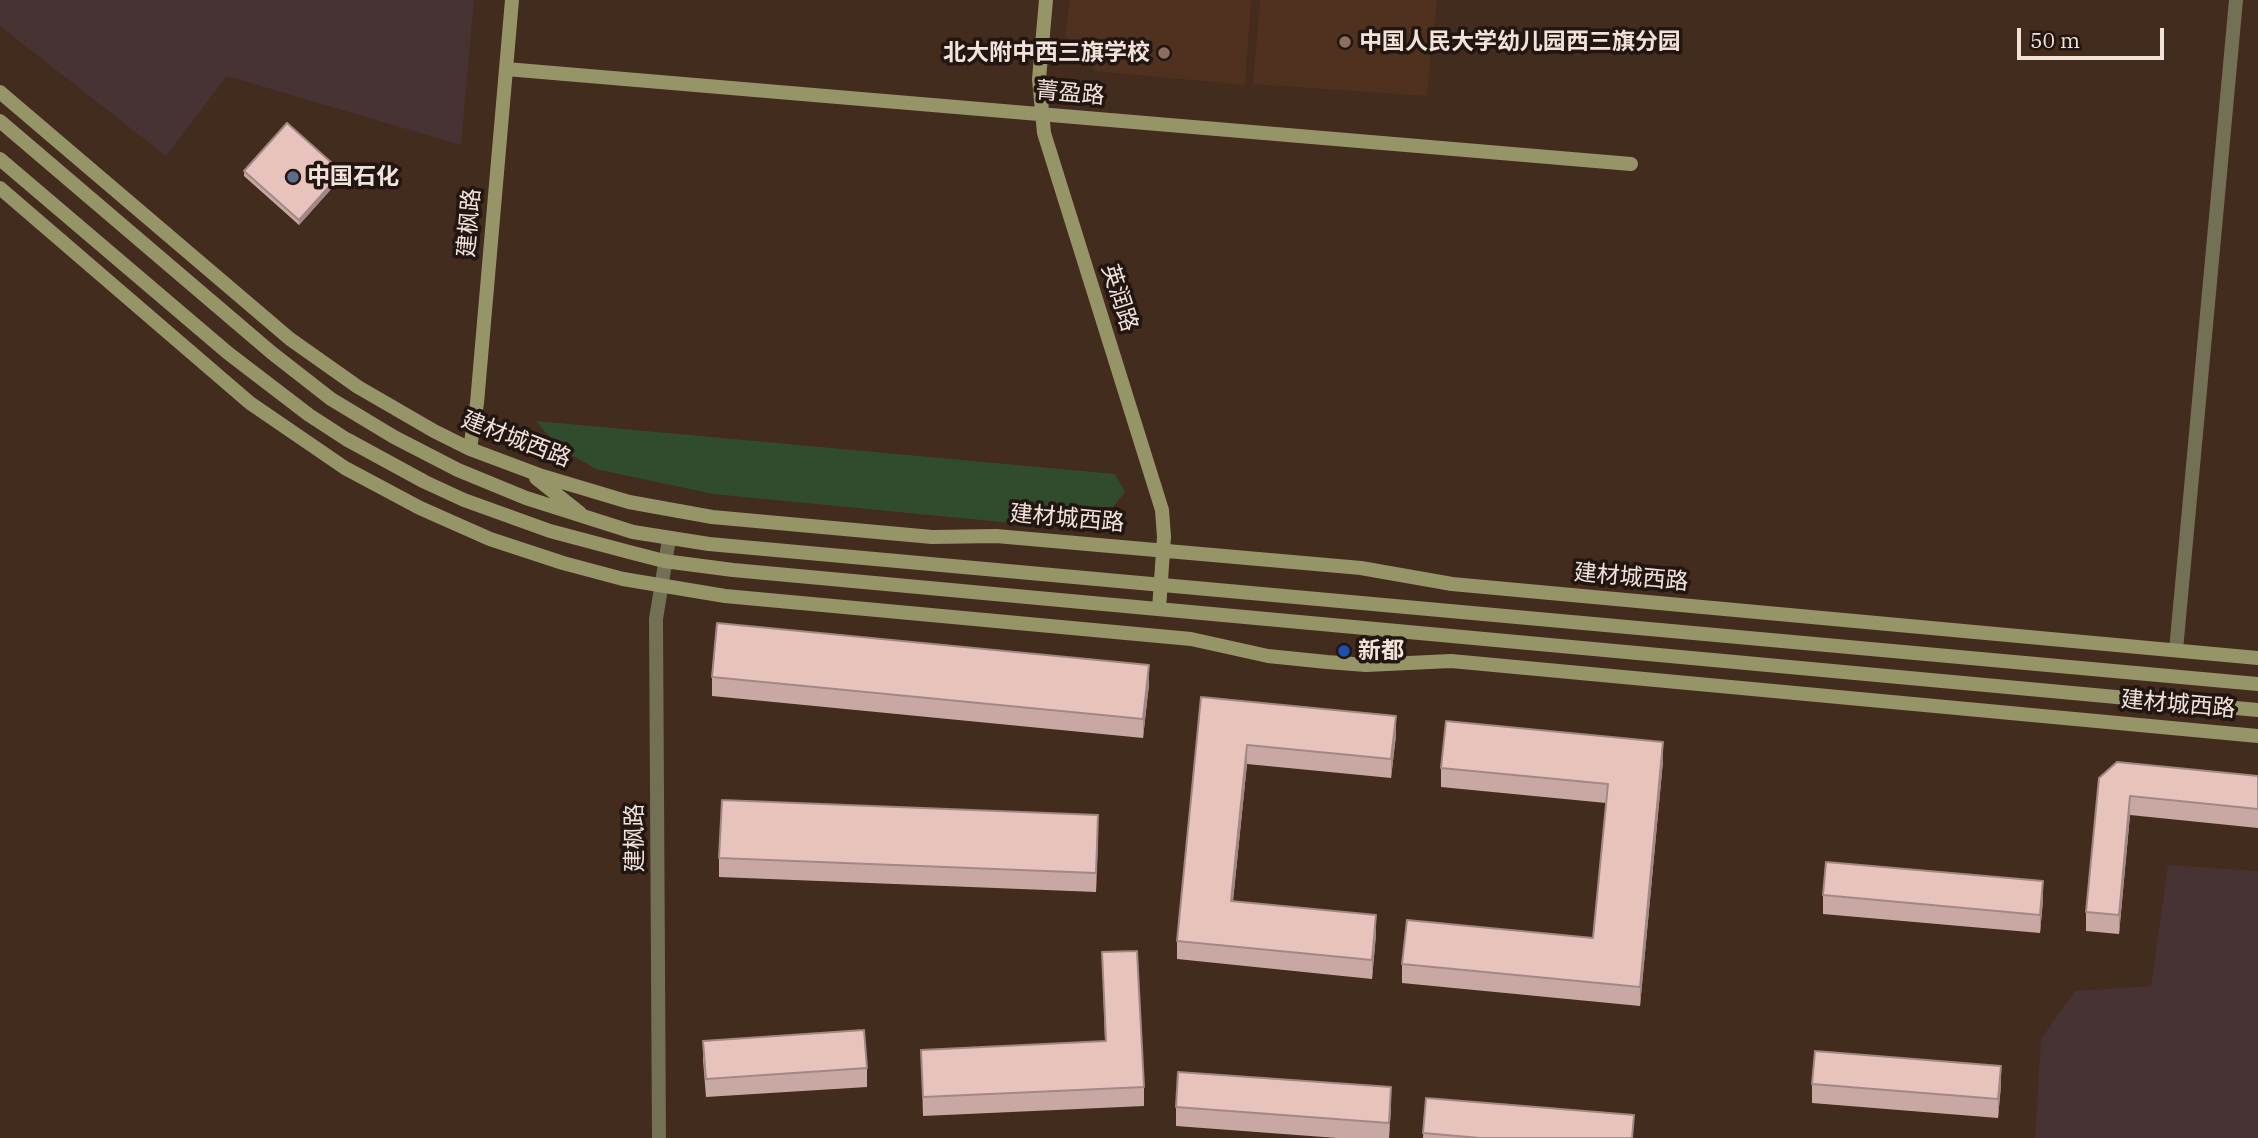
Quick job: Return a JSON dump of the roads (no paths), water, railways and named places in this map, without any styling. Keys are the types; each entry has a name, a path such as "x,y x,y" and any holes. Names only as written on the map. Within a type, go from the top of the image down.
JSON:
{"street":[{"name":"建枫路","path":"470,449 477,403 512,0"},
{"name":"英润路","path":"1046,0 1039,79 1041,114 1048,152 1159,499 1164,524 1159,609"},
{"path":"2176,650 2236,0"},
{"name":"菁盈路","path":"506,69 1631,164"},
{"name":"建材城西路","path":"0,92 290,339 323,364 394,409 470,449 577,488 629,502 712,517 932,537 996,536 1361,568 1452,584 2258,658"},
{"name":"建材城西路","path":"0,121 272,353 331,399 394,438 458,470 526,498 600,523 669,540 2258,684"},
{"name":"建材城西路","path":"0,159 228,353 309,415 346,439 464,500 550,531 664,561 733,570 2258,710"},
{"name":"建材城西路","path":"0,188 250,403 345,468 419,508 491,539 593,572 660,587 725,596 1191,639 1268,656 1327,662 1367,665 1451,661 2258,736"},
{"path":"509,465 531,475 600,523"},
{"name":"建枫路","path":"659,1138 656,619 669,540"}],"place":[{"name":"中国人民大学幼儿园西三旗分园","path":"1345,42"},
{"name":"北大附中西三旗学校","path":"1164,53"},
{"name":"中国石化","path":"293,177"},
{"name":"新都","path":"1344,651"}]}
